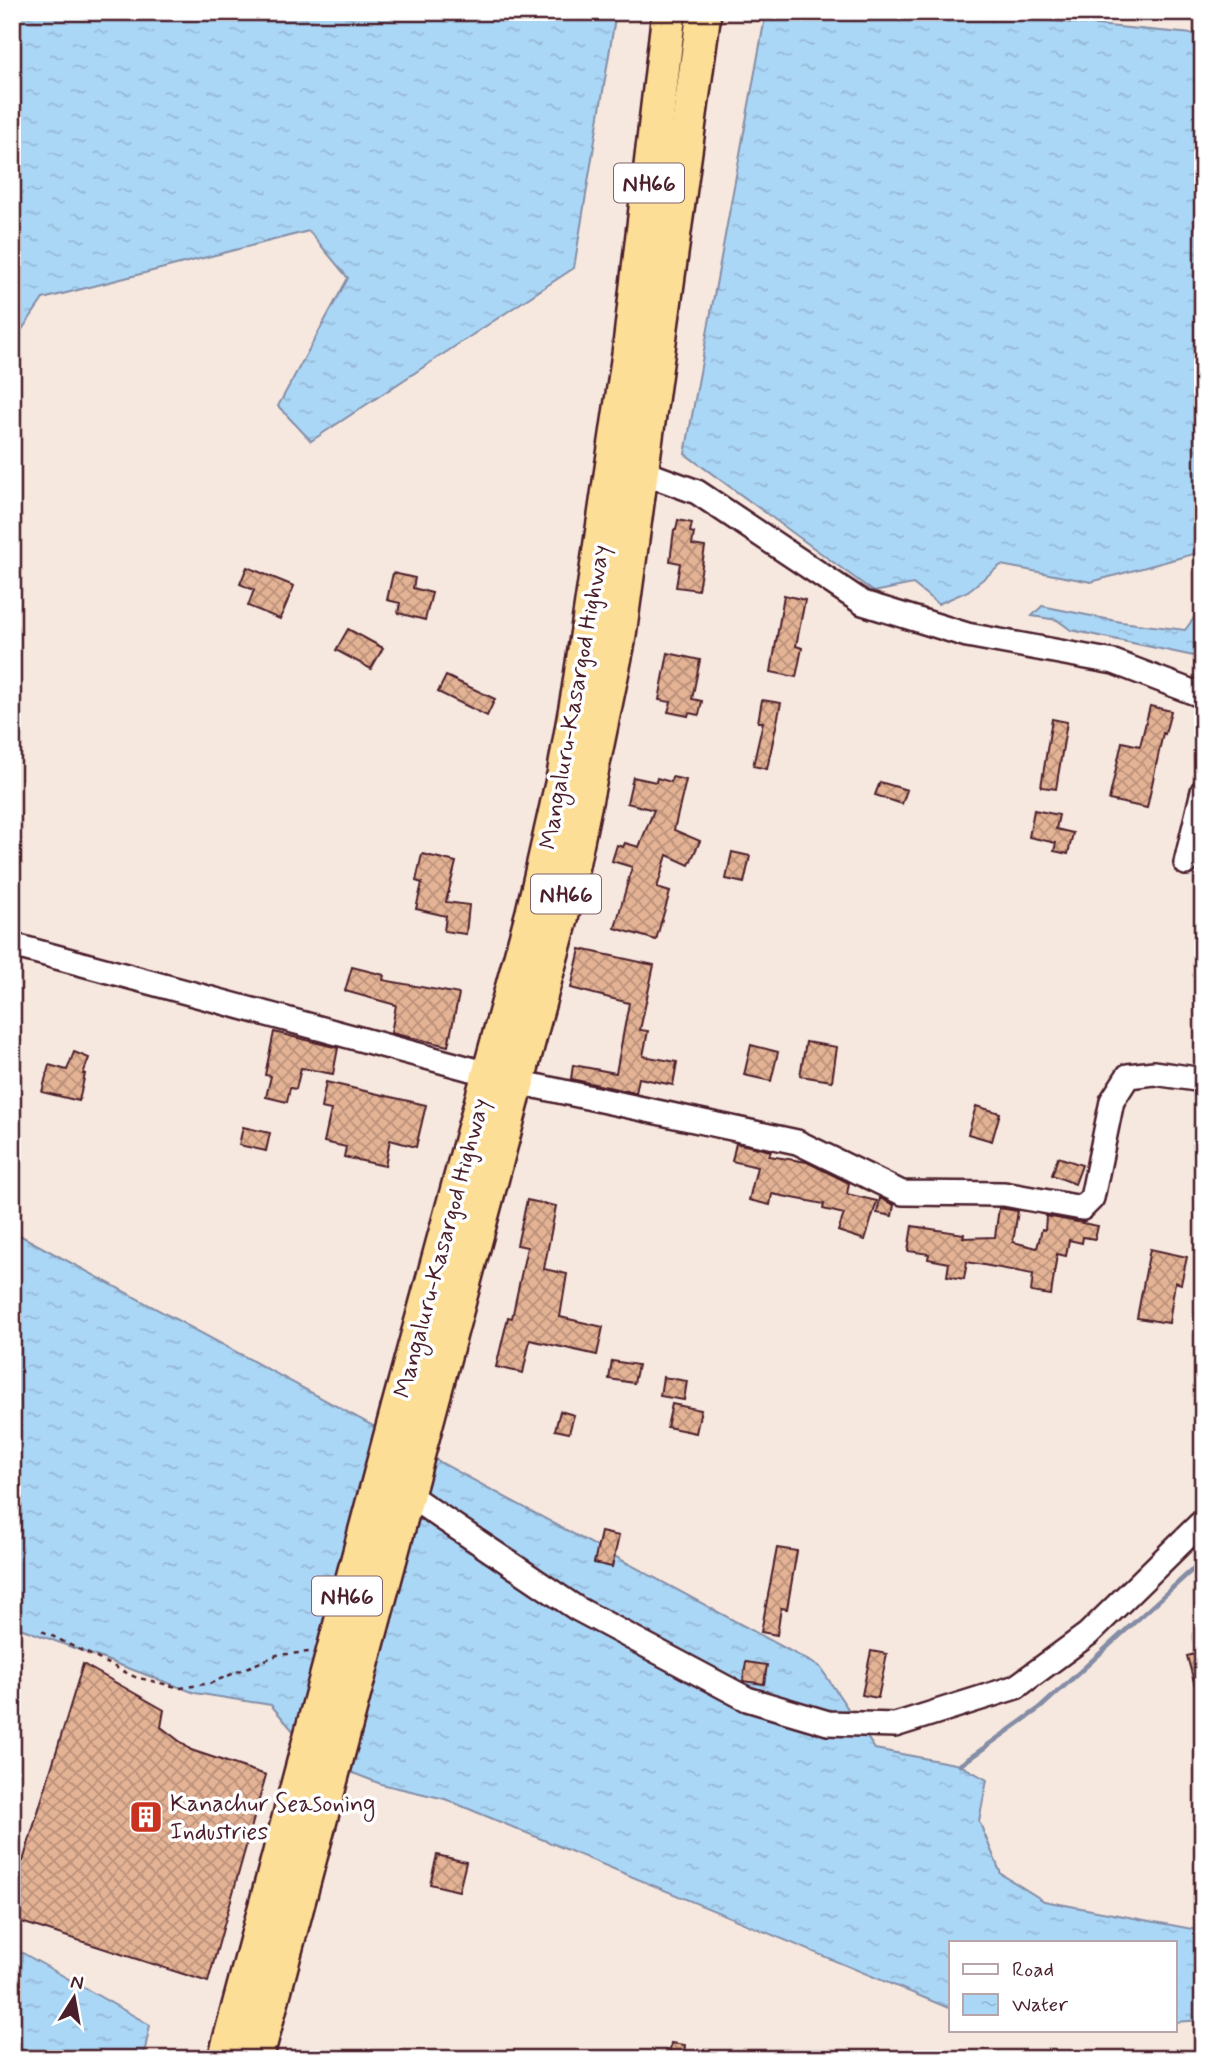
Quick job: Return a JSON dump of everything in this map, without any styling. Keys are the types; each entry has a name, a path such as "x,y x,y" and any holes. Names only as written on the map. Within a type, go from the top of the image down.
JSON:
{"highway":[{"name":"Mangaluru-Kasargod Highway","path":"503,1078 533,912 564,775 643,353 669,12"},
{"name":"NH66","path":"256,2059 312,1786 333,1650 412,1417 503,1078 561,919 615,655 640,471 643,353 704,12"},
{"name":"NH66","path":"225,2059 407,1494 412,1417"}],"street":[{"path":"640,471 697,492 863,603 967,635 1114,662 1203,696"},
{"path":"1186,863 1203,791"},
{"path":"12,945 503,1078 797,1142 902,1193 1004,1194 1082,1208 1091,1198 1112,1101 1128,1076 1154,1073 1203,1080"},
{"path":"407,1494 576,1608 747,1699 828,1723 895,1724 1016,1687 1087,1634 1203,1521"}],"path":[{"path":"42,1631 135,1676 181,1688 211,1683 277,1655 333,1650"}],"water":[{"path":"12,12 616,12 574,268 311,441 278,406 348,278 309,231 43,299 12,344"},
{"path":"766,12 956,12 1203,35 1201,552 1091,582 1001,565 968,591 938,604 913,584 874,592 685,454"},
{"path":"1042,606 1121,622 1185,630 1203,606 1203,658 1071,630 1057,620 1032,616"},
{"path":"12,1231 820,1667 875,1749 960,1765 987,1780 979,1821 1001,1874 1044,1901 1203,1931 1203,2020 1176,2022 1176,1941 949,1941 949,2008 445,1799 381,1784 317,1759 271,1705 195,1693 12,1625"},
{"path":"12,1947 150,2025 143,2059 12,2059"}],"building":[{"path":"678,520 692,523 692,545 705,547 698,590 676,587 680,563 670,561"},
{"path":"247,567 294,586 280,619 248,606 254,590 240,584"},
{"path":"393,573 415,578 413,588 432,593 425,620 398,613 400,603 387,600"},
{"path":"784,595 805,600 796,646 802,648 796,677 771,672"},
{"path":"348,629 383,648 371,669 336,650"},
{"path":"668,653 700,660 692,699 702,701 699,715 668,712 671,702 659,700"},
{"path":"446,676 495,699 487,716 438,692"},
{"path":"762,700 781,703 767,769 753,766 763,722 758,722"},
{"path":"1150,706 1171,711 1165,734 1163,733 1147,808 1109,800 1122,742 1140,746"},
{"path":"1052,719 1067,722 1056,789 1041,787"},
{"path":"633,777 656,782 657,778 671,782 672,777 686,780 674,830 700,841 689,865 667,855 657,888 670,892 656,940 615,928 632,867 612,861 617,845 623,847 625,843 639,847 654,810 627,803"},
{"path":"880,782 907,790 902,804 875,795"},
{"path":"1034,810 1059,815 1056,829 1073,833 1068,854 1054,851 1056,843 1029,837"},
{"path":"732,852 750,856 744,883 726,879"},
{"path":"422,854 456,862 446,902 469,905 466,934 444,931 446,916 416,909 422,883 416,881"},
{"path":"580,949 654,965 640,1030 648,1031 643,1056 677,1062 673,1085 639,1078 636,1093 571,1079 573,1065 616,1073 629,1003 571,988"},
{"path":"352,967 384,975 383,980 459,994 448,1046 391,1033 396,1005 345,991"},
{"path":"274,1032 338,1048 333,1074 301,1068 296,1089 290,1088 287,1102 266,1097 271,1076 265,1075"},
{"path":"806,1042 837,1047 832,1081 800,1076"},
{"path":"751,1045 778,1052 771,1081 744,1075"},
{"path":"74,1052 89,1058 83,1074 79,1101 42,1092 49,1065 67,1070"},
{"path":"326,1082 426,1105 416,1147 390,1140 385,1166 344,1157 346,1147 324,1142 331,1110 321,1108"},
{"path":"976,1106 1000,1113 992,1141 968,1134"},
{"path":"243,1127 270,1133 266,1151 239,1145"},
{"path":"736,1143 771,1151 769,1156 807,1162 849,1183 847,1194 877,1201 865,1240 838,1231 844,1214 823,1209 824,1204 772,1194 770,1205 749,1200 757,1167 732,1161"},
{"path":"1058,1157 1082,1165 1075,1184 1052,1175"},
{"path":"880,1198 894,1205 892,1216 877,1213"},
{"path":"527,1200 556,1206 544,1269 567,1274 560,1317 603,1327 597,1355 530,1340 523,1373 496,1367 508,1317 512,1318 527,1247 517,1245"},
{"path":"999,1208 1018,1211 1013,1242 1037,1248 1042,1229 1045,1230 1046,1216 1098,1226 1095,1239 1083,1237 1082,1243 1069,1240 1066,1256 1057,1254 1051,1295 1031,1292 1033,1274 967,1262 964,1279 947,1276 949,1263 928,1259 929,1254 908,1251 912,1226 964,1234 963,1238 995,1237"},
{"path":"1150,1249 1187,1257 1181,1284 1175,1282 1169,1323 1137,1318"},
{"path":"612,1361 638,1365 634,1383 609,1379"},
{"path":"663,1377 687,1381 684,1400 660,1396"},
{"path":"672,1404 701,1410 696,1433 667,1427"},
{"path":"560,1411 574,1415 569,1433 555,1430"},
{"path":"601,1532 619,1536 612,1567 594,1563"},
{"path":"777,1548 797,1551 787,1609 781,1608 777,1635 761,1632"},
{"path":"871,1651 887,1654 878,1698 862,1695"},
{"path":"1203,1652 1203,1697 1198,1697 1187,1656"},
{"path":"746,1662 767,1665 764,1684 743,1681"},
{"name":"Kanachur Seasoning Industries","path":"83,1664 164,1710 161,1727 191,1750 266,1775 208,1982 12,1919 12,1859 23,1861"},
{"path":"437,1855 466,1862 459,1891 430,1884"},
{"path":"671,2043 685,2045 684,2058 669,2056"}],"waterway":[{"path":"960,1765 1040,1708 1203,1560"}],"place":[{"name":"Kanachur Seasoning Industries","path":"146,1817"}]}
